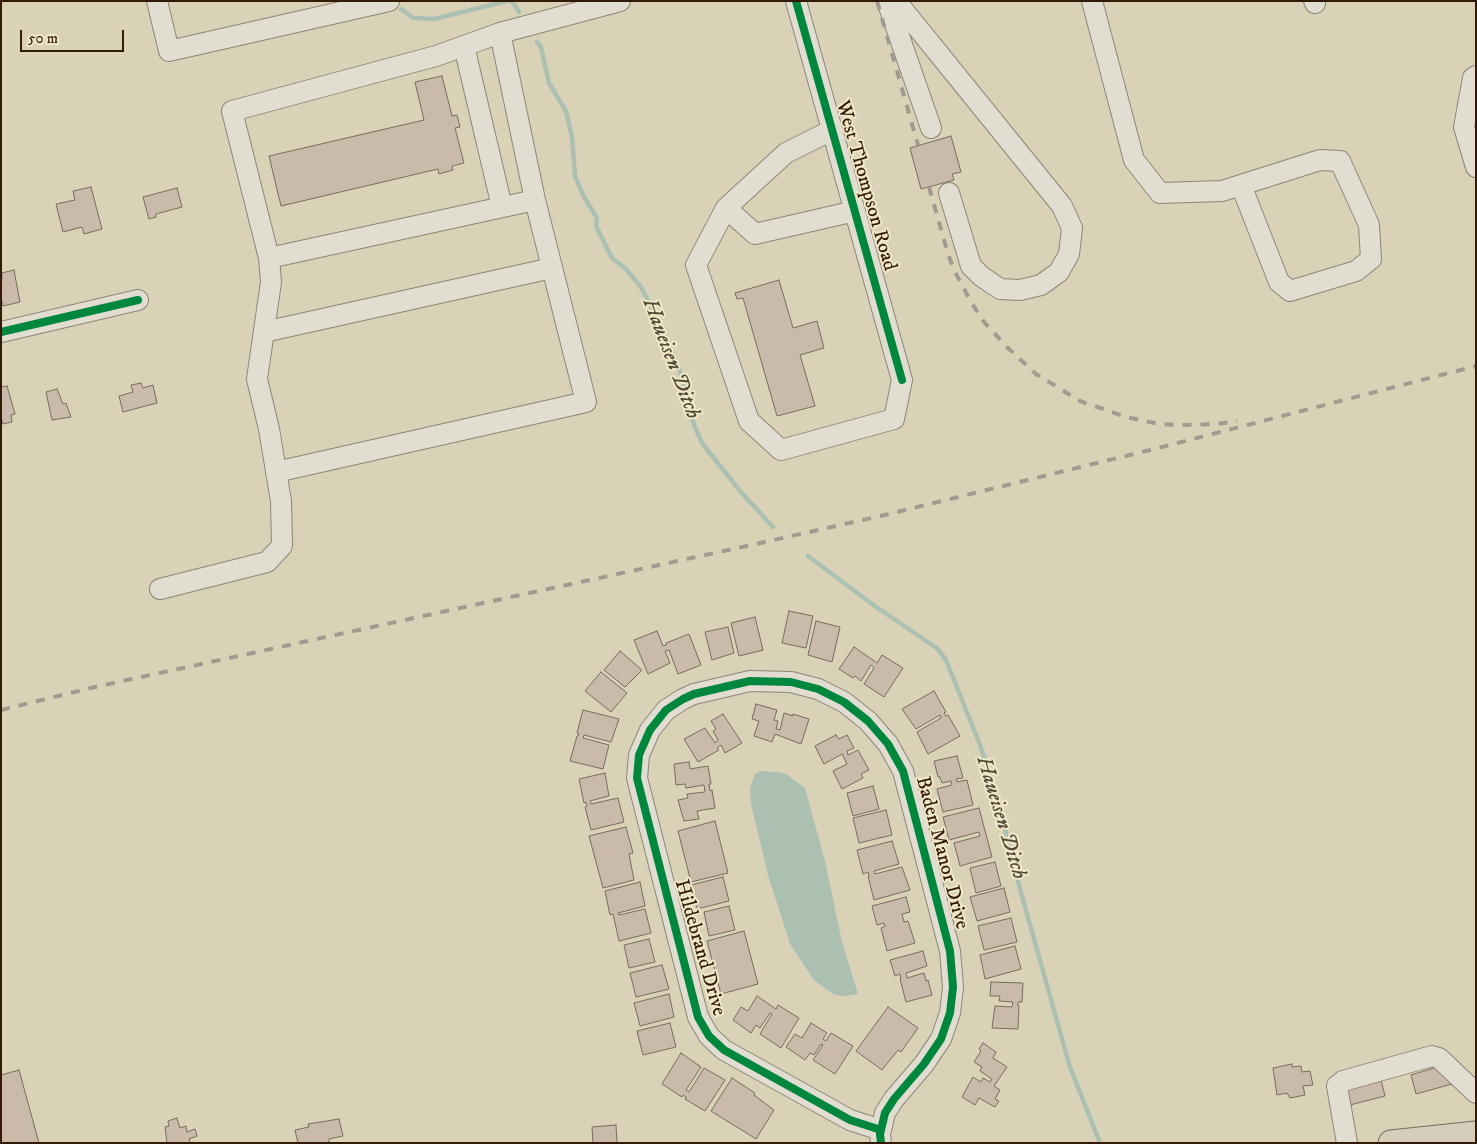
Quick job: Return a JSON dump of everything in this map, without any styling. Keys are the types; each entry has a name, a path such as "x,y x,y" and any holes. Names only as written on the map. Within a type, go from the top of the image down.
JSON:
{"main road":[{"path":"1391,1143 1476,1134"}],"street":[{"path":"156,1 169,51 317,9 389,1"},
{"path":"160,590 267,562 282,546 282,501 257,379 272,282 269,258 232,111 436,56 500,33 620,1"},
{"name":"West Thompson Road","path":"726,208 696,265 749,421 781,450 894,419 902,380 796,1"},
{"path":"887,1 931,128"},
{"path":"896,1 1062,206 1072,228 1069,254 1059,272 1041,285 1020,290 1000,288 981,276 971,266 949,194"},
{"path":"1092,1 1134,160 1160,193 1222,191 1320,160 1340,160 1369,225 1370,259 1356,272 1290,291 1279,282 1241,185"},
{"path":"276,472 586,402 535,200 500,33"},
{"path":"464,46 502,207"},
{"path":"1476,76 1473,78 1464,127 1476,167"},
{"path":"832,130 786,153 726,208 755,234 855,211"},
{"path":"269,258 535,200"},
{"path":"264,332 552,268"},
{"path":"1,332 138,300"},
{"name":"Baden Manor Drive","path":"648,734 666,710 694,694 750,681 791,682 831,694 856,710 878,732 896,757 907,785 950,951 953,987 950,1013 941,1040 885,1113 881,1136"},
{"name":"Hildebrand Drive","path":"648,734 637,767 639,790 694,1005 703,1027 709,1036 724,1050 881,1136"},
{"path":"1347,1143 1337,1086 1343,1081 1432,1056 1439,1058 1476,1093"}],"shaded area":[{"path":"761,771 786,774 805,788 825,861 842,942 858,994 835,995 824,988 813,979 790,944 768,875 751,804 750,788 755,774"}],"building":[{"path":"442,76 452,116 457,115 460,127 455,128 464,163 452,166 453,170 439,174 438,169 281,206 269,156 424,120 415,82"},
{"path":"951,136 961,172 952,174 954,180 921,189 910,148"},
{"path":"91,187 102,229 84,234 82,227 63,232 56,204 75,200 73,191"},
{"path":"177,188 182,207 156,214 156,217 149,219 143,197"},
{"path":"14,270 20,302 3,306 1,298 2,273"},
{"path":"779,280 793,328 817,321 824,348 800,355 815,406 777,416 743,298 737,299 735,293"},
{"path":"141,383 143,388 153,385 157,403 123,412 119,396 133,392 131,385"},
{"path":"7,386 15,414 11,415 12,422 3,424 1,418 1,387"},
{"path":"57,389 63,404 66,403 71,417 52,420 46,392"},
{"path":"789,611 813,616 806,648 782,643"},
{"path":"755,617 763,650 739,656 731,623"},
{"path":"816,621 840,627 832,662 808,655"},
{"path":"728,627 734,653 712,660 705,632"},
{"path":"657,631 663,646 689,634 701,665 678,674 669,650 665,651 670,663 648,674 634,640"},
{"path":"854,647 877,663 882,655 903,668 884,697 864,684 874,668 871,665 861,681 855,676 853,678 839,669"},
{"path":"620,651 642,670 625,687 604,670"},
{"path":"601,672 627,693 611,712 585,691"},
{"path":"934,691 946,712 944,713 946,716 948,715 960,736 928,754 917,732 941,718 940,715 916,729 902,709"},
{"path":"756,704 777,710 774,720 778,721 776,729 780,730 784,713 809,719 801,744 775,734 772,742 754,736 759,721 752,719"},
{"path":"583,710 619,719 611,742 584,735 583,738 609,745 603,769 570,761 579,734 577,733"},
{"path":"723,714 742,743 725,753 721,745 717,748 719,750 698,762 684,739 705,728 715,743 718,740 713,731 716,729 711,721"},
{"path":"836,735 839,739 847,735 854,748 847,751 848,755 858,750 869,770 861,774 863,778 842,789 833,771 847,764 842,754 824,764 815,746"},
{"path":"957,756 963,778 956,779 957,782 967,780 973,805 943,812 937,789 952,785 951,781 942,783 940,777 938,777 934,761"},
{"path":"689,762 690,769 708,766 711,784 709,784 710,791 712,790 715,808 697,811 699,819 684,821 678,800 688,798 687,794 705,792 704,785 686,788 685,784 676,785 674,764"},
{"path":"605,773 609,796 590,801 591,804 618,798 624,822 591,830 585,807 587,806 586,802 584,803 579,779"},
{"path":"873,786 879,809 853,816 847,793"},
{"path":"979,808 992,857 960,866 954,843 980,836 979,832 949,840 943,817"},
{"path":"886,810 892,835 859,843 853,818"},
{"path":"715,821 728,873 691,882 678,831"},
{"path":"626,827 633,853 629,854 634,880 603,888 589,836"},
{"path":"892,841 899,864 874,871 875,874 902,867 910,890 874,900 868,872 863,874 857,850"},
{"path":"995,862 1001,886 976,893 970,868"},
{"path":"723,877 729,901 697,909 691,885"},
{"path":"640,882 645,906 618,913 619,915 645,909 651,933 619,941 613,914 610,915 605,891"},
{"path":"1004,888 1010,912 977,921 970,897"},
{"path":"906,897 910,912 902,914 904,922 908,921 915,943 887,951 881,928 885,926 884,923 877,925 872,906"},
{"path":"729,906 735,930 709,936 704,912"},
{"path":"1011,918 1017,942 984,950 978,926"},
{"path":"744,931 758,984 721,994 707,941"},
{"path":"649,939 655,962 629,968 624,945"},
{"path":"1015,946 1021,969 985,979 980,955"},
{"path":"923,951 927,966 906,973 907,978 924,973 932,995 906,1002 900,974 895,976 890,960"},
{"path":"662,965 669,989 636,997 630,973"},
{"path":"991,982 1023,983 1022,1002 1018,1002 1018,1029 992,1028 995,1006 1012,1007 1013,1002 999,1001 1000,996 990,996"},
{"path":"669,994 674,1017 640,1026 634,1003"},
{"path":"757,996 776,1009 778,1005 799,1018 781,1048 760,1034 772,1014 770,1013 760,1028 756,1025 751,1033 733,1020 741,1007 748,1011"},
{"path":"888,1007 918,1028 901,1052 898,1050 882,1070 856,1051"},
{"path":"670,1023 676,1047 643,1055 637,1031"},
{"path":"811,1023 827,1033 823,1039 826,1041 831,1033 853,1046 835,1074 813,1060 823,1045 821,1044 814,1055 810,1053 805,1060 786,1047 795,1034 802,1038"},
{"path":"983,1043 996,1052 993,1058 1007,1067 994,1086 1000,1090 995,1099 999,1101 995,1107 979,1098 975,1105 962,1097 973,1077 981,1082 983,1078 990,1082 992,1079 980,1071 982,1067 974,1062 981,1051 979,1049"},
{"path":"681,1053 701,1067 686,1090 689,1092 704,1068 725,1080 705,1111 685,1099 686,1097 683,1095 682,1097 662,1084"},
{"path":"1292,1064 1292,1067 1301,1066 1302,1072 1310,1071 1313,1085 1303,1086 1305,1095 1290,1098 1287,1093 1277,1095 1273,1068"},
{"path":"1437,1067 1438,1071 1447,1069 1452,1084 1416,1094 1411,1075"},
{"path":"19,1070 39,1143 1,1143 1,1075"},
{"path":"1380,1076 1385,1096 1346,1106 1341,1085"},
{"path":"732,1078 755,1093 754,1095 774,1110 756,1139 711,1111"},
{"path":"177,1118 180,1128 186,1126 187,1132 195,1129 197,1136 189,1139 190,1142 167,1143 165,1127 169,1126 168,1121"},
{"path":"339,1119 343,1136 329,1139 329,1142 326,1143 298,1143 295,1130 309,1127 308,1124"},
{"path":"616,1125 617,1143 593,1143 592,1127"}],"waterway":[{"name":"Haueisen Ditch","path":"401,9 413,18 434,19 507,1"},
{"name":"Haueisen Ditch","path":"512,1 519,12"},
{"name":"Haueisen Ditch","path":"537,42 541,47 549,83 566,111 572,137 575,176 583,195 597,218 596,226 612,258 625,268 641,287 667,339 682,377 694,425 702,443 740,491 773,527"},
{"name":"Haueisen Ditch","path":"808,556 872,604 938,649 946,660 980,745 998,801 1020,889 1070,1067 1100,1143"}],"railway":[{"path":"877,1 918,145"},
{"path":"929,187 948,254 971,302 984,322 1036,374 1080,401 1126,417 1159,424 1181,425 1217,424 1237,421"},
{"path":"1,710 95,687 885,515 1154,449 1476,366"}],"cycle path":[{"path":"796,1 902,380"},
{"path":"1,332 138,300"},
{"path":"881,1130 850,1120 724,1050 709,1036 698,1017 637,778 639,755 650,730 666,710 694,694 750,681 791,682 818,689 844,702 868,721 888,744 903,771 950,951 953,987 950,1013 941,1039 924,1064 894,1099 885,1113 881,1130 880,1134 881,1143"}]}
